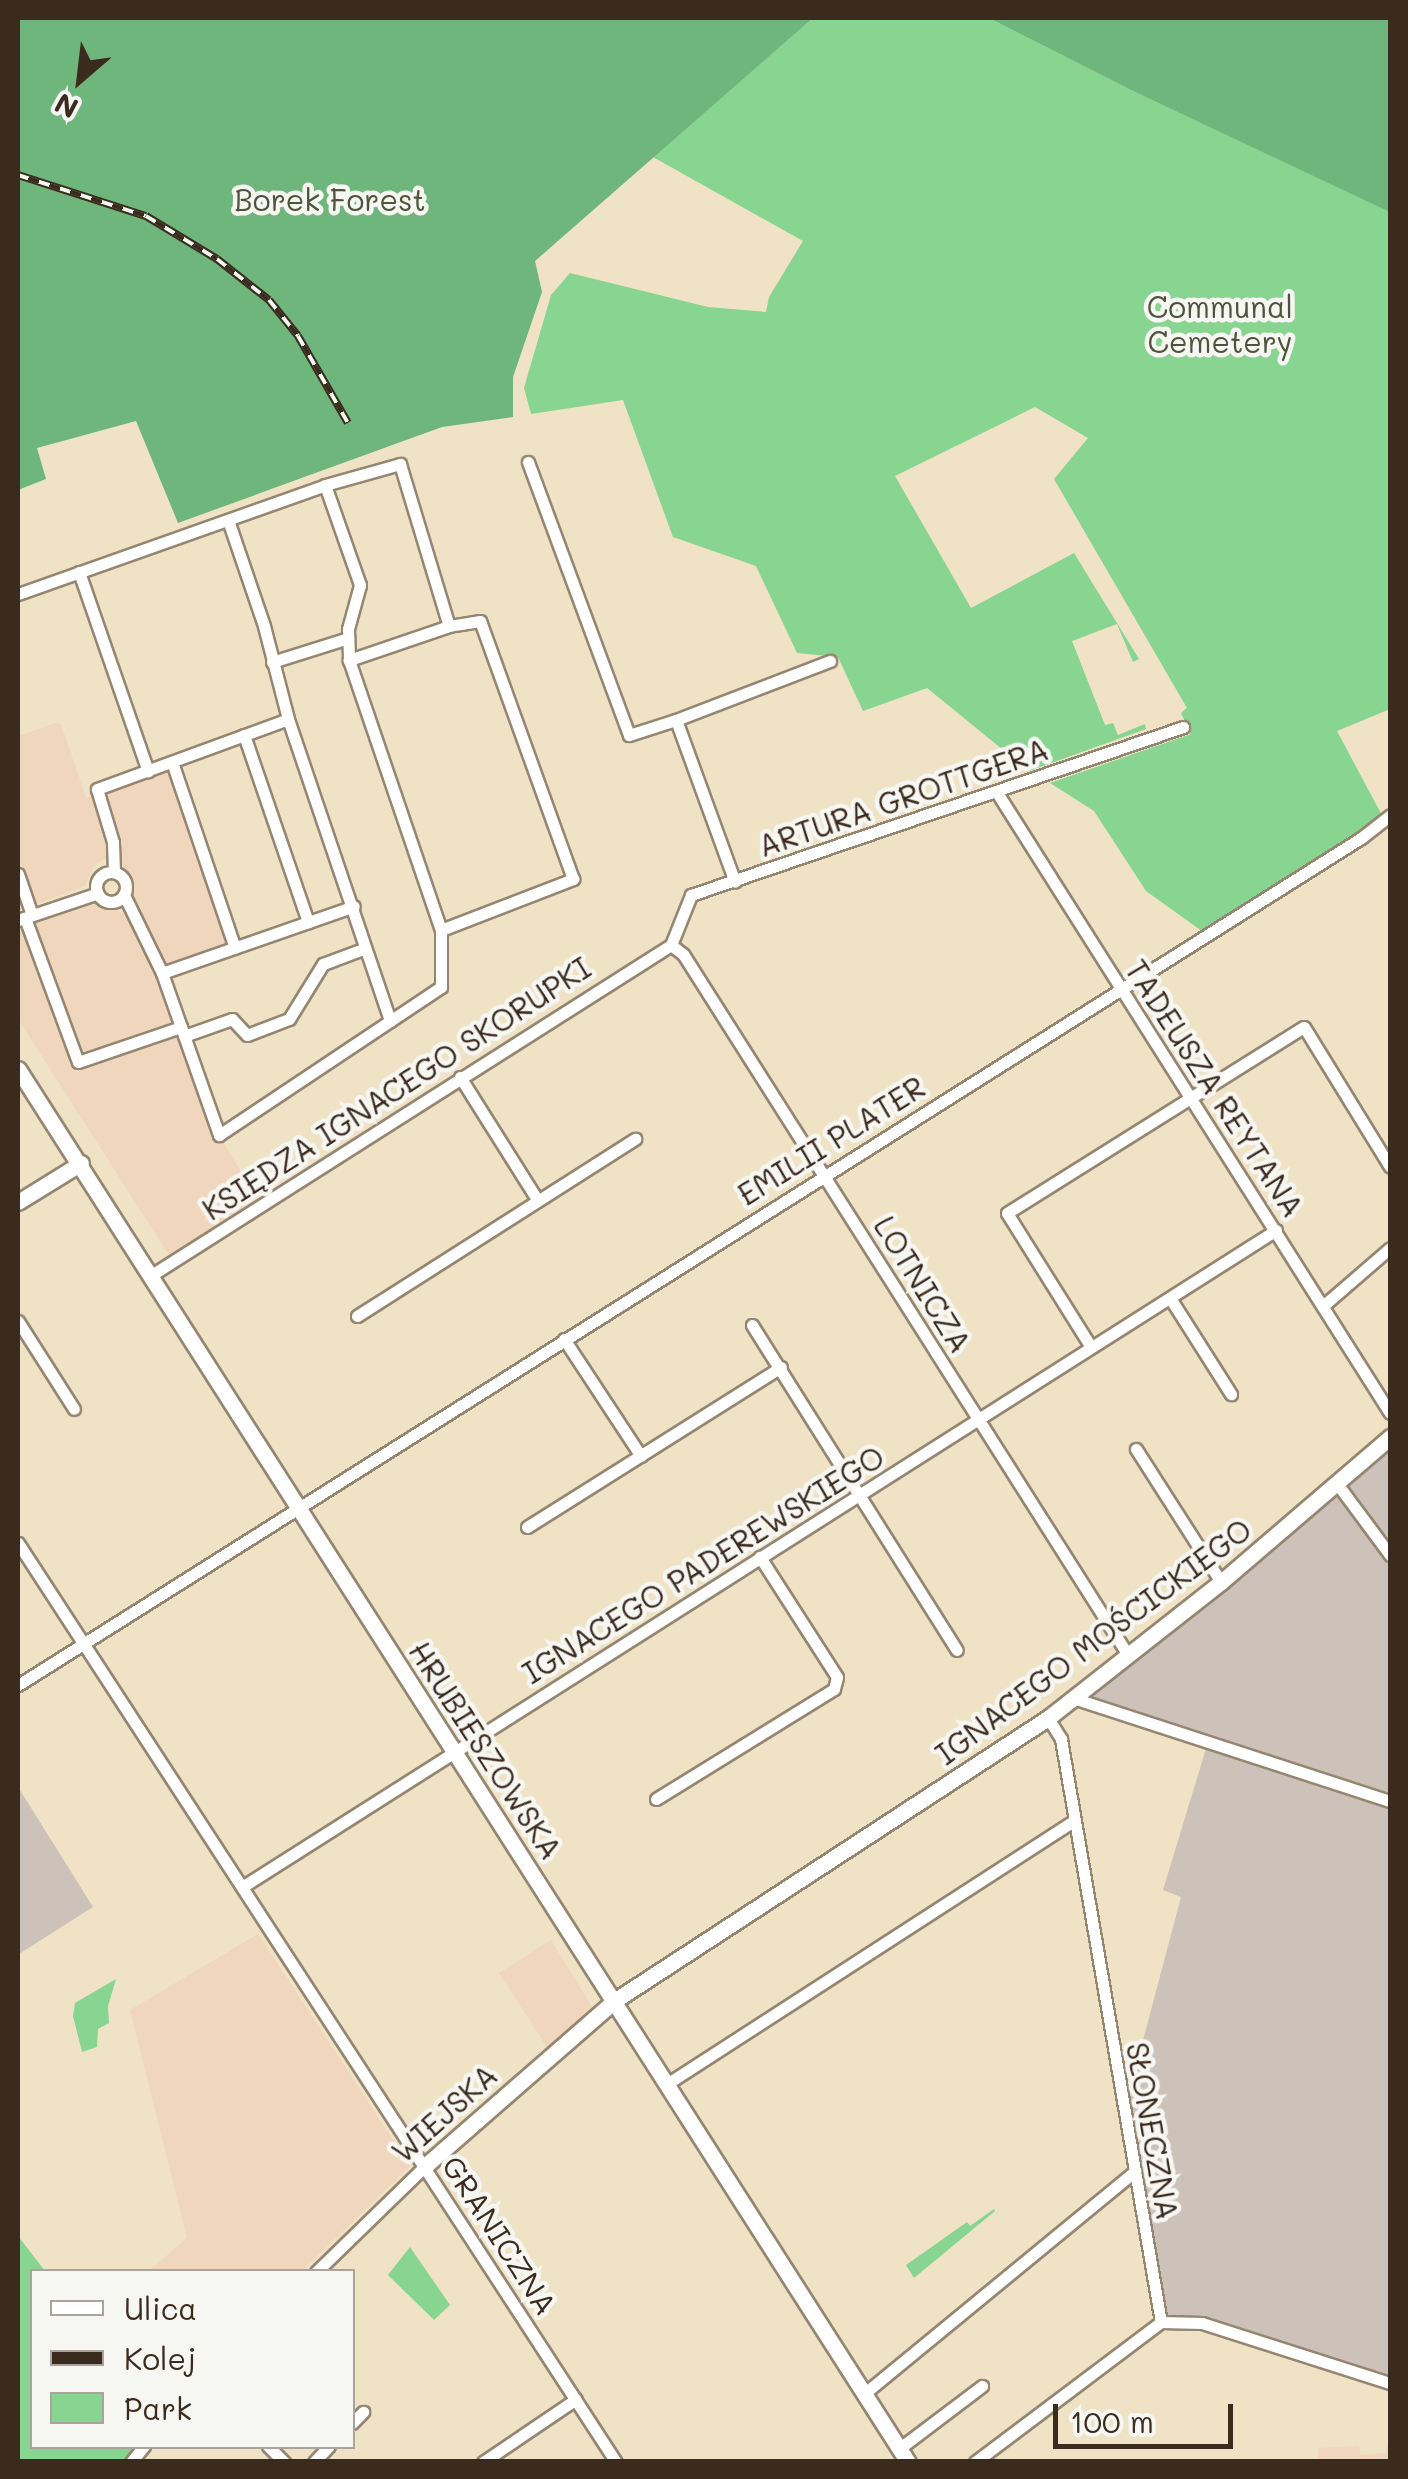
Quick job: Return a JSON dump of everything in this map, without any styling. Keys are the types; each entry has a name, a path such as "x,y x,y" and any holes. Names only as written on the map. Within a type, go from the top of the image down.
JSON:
{"main road":[{"name":"HRUBIESZOWSKA","path":"18,1068 904,2455"},
{"path":"18,1202 81,1162"},
{"name":"IGNACEGO MOŚCICKIEGO","path":"614,2001 1048,1718 1221,1582 1390,1437"},
{"name":"WIEJSKA","path":"425,2166 614,2001"}],"street":[{"path":"528,462 629,735 830,661"},
{"path":"18,594 325,485 400,464 448,626"},
{"path":"288,718 98,789 113,842 114,872 125,881 124,895 162,973 219,1135 442,986 441,930 349,660 348,638 360,585 325,485"},
{"path":"228,520 288,718 390,1021"},
{"path":"80,572 148,772"},
{"path":"349,660 448,626 480,621 573,879 441,930"},
{"path":"272,662 348,638"},
{"path":"676,720 735,882"},
{"name":"ARTURA GROTTGERA","path":"670,945 691,895 1182,727"},
{"path":"244,736 308,922"},
{"path":"172,762 235,948"},
{"name":"TADEUSZA REYTANA","path":"996,791 1390,1413"},
{"name":"EMILII PLATER","path":"18,1685 1120,986 1361,838 1390,815"},
{"path":"98,892 100,877 114,872"},
{"path":"18,874 25,918 78,1062 232,1019 247,1035 290,1019 323,964 363,948"},
{"path":"98,892 111,902 124,895"},
{"path":"25,918 98,892"},
{"path":"162,973 354,906"},
{"name":"KSIĘDZA IGNACEGO SKORUPKI","path":"150,1276 670,945"},
{"name":"LOTNICZA","path":"670,945 683,954 1128,1655"},
{"path":"1091,1347 1007,1214 1304,1027 1390,1167"},
{"path":"460,1077 538,1201"},
{"path":"357,1316 636,1139"},
{"name":"IGNACEGO PADEREWSKIEGO","path":"242,1887 1276,1230"},
{"path":"1324,1304 1390,1248"},
{"path":"1170,1298 1231,1394"},
{"path":"18,1321 74,1409"},
{"path":"752,1324 957,1650"},
{"path":"564,1339 640,1456"},
{"path":"527,1527 781,1367"},
{"path":"1136,1449 1221,1582"},
{"path":"1338,1485 1390,1555"},
{"name":"GRANICZNA","path":"18,1544 616,2462"},
{"path":"656,1800 834,1689 837,1677 760,1557"},
{"path":"1073,1698 1390,1800"},
{"name":"SŁONECZNA","path":"1048,1718 1061,1739 1072,1822 1162,2322"},
{"path":"667,2084 1072,1822"},
{"name":"WIEJSKA","path":"319,2269 425,2166"},
{"path":"864,2394 1134,2171"},
{"path":"975,2462 1162,2322 1202,2324 1390,2383"},
{"path":"904,2455 982,2386"},
{"path":"484,2462 576,2400"},
{"path":"355,2420 363,2412"}],"shaded area":[{"path":"61,724 86,798 170,770 231,948 161,972 213,1126 258,1199 169,1255 18,1019 18,930 91,903 124,913 134,899 121,861 106,858 94,865 85,886 18,911 18,736"},
{"path":"1390,1437 1390,2382 1203,2323 1161,2321 1124,2112 1181,1897 1163,1890 1208,1742 1073,1698"},
{"path":"18,1787 93,1907 19,1954 18,1952"},
{"path":"258,1934 410,2166 304,2269 151,2269 187,2238 130,2010"},
{"path":"551,1940 592,2007 547,2047 499,1973"},
{"path":"1390,2429 1390,2461 1318,2461 1318,2448 1359,2446 1361,2455 1386,2453"}],"green space":[{"name":"Borek Forest","path":"18,18 813,18 535,261 542,292 513,377 513,417 442,427 178,523 136,421 37,448 46,479 18,490"},
{"name":"Communal Cemetery","path":"813,18 989,18 1133,91 1390,211 1390,709 1337,731 1385,821 1206,934 1146,891 1094,811 1050,783 1191,734 1181,713 1187,708 1054,479 1088,438 1035,407 895,476 971,608 1074,553 1139,659 1133,662 1117,624 1072,641 1105,725 1113,723 1118,735 1145,724 1146,729 1029,771 927,688 863,711 838,657 797,653 756,566 673,537 623,400 531,414 524,388 551,295 570,273 708,307 766,312 769,297 803,241 653,157"},
{"path":"989,18 1390,18 1390,212 1133,91"},
{"path":"116,1979 108,2006 109,2023 98,2029 97,2047 82,2052 73,2016 75,2003"},
{"path":"994,2209 914,2278 906,2265 967,2222 970,2226"},
{"path":"18,2236 43,2269 30,2269 30,2449 135,2449 126,2461 18,2461"},
{"path":"410,2247 450,2305 434,2320 388,2275"}],"railway":[{"path":"18,175 146,216 217,259 269,300 298,336 348,423"}]}
